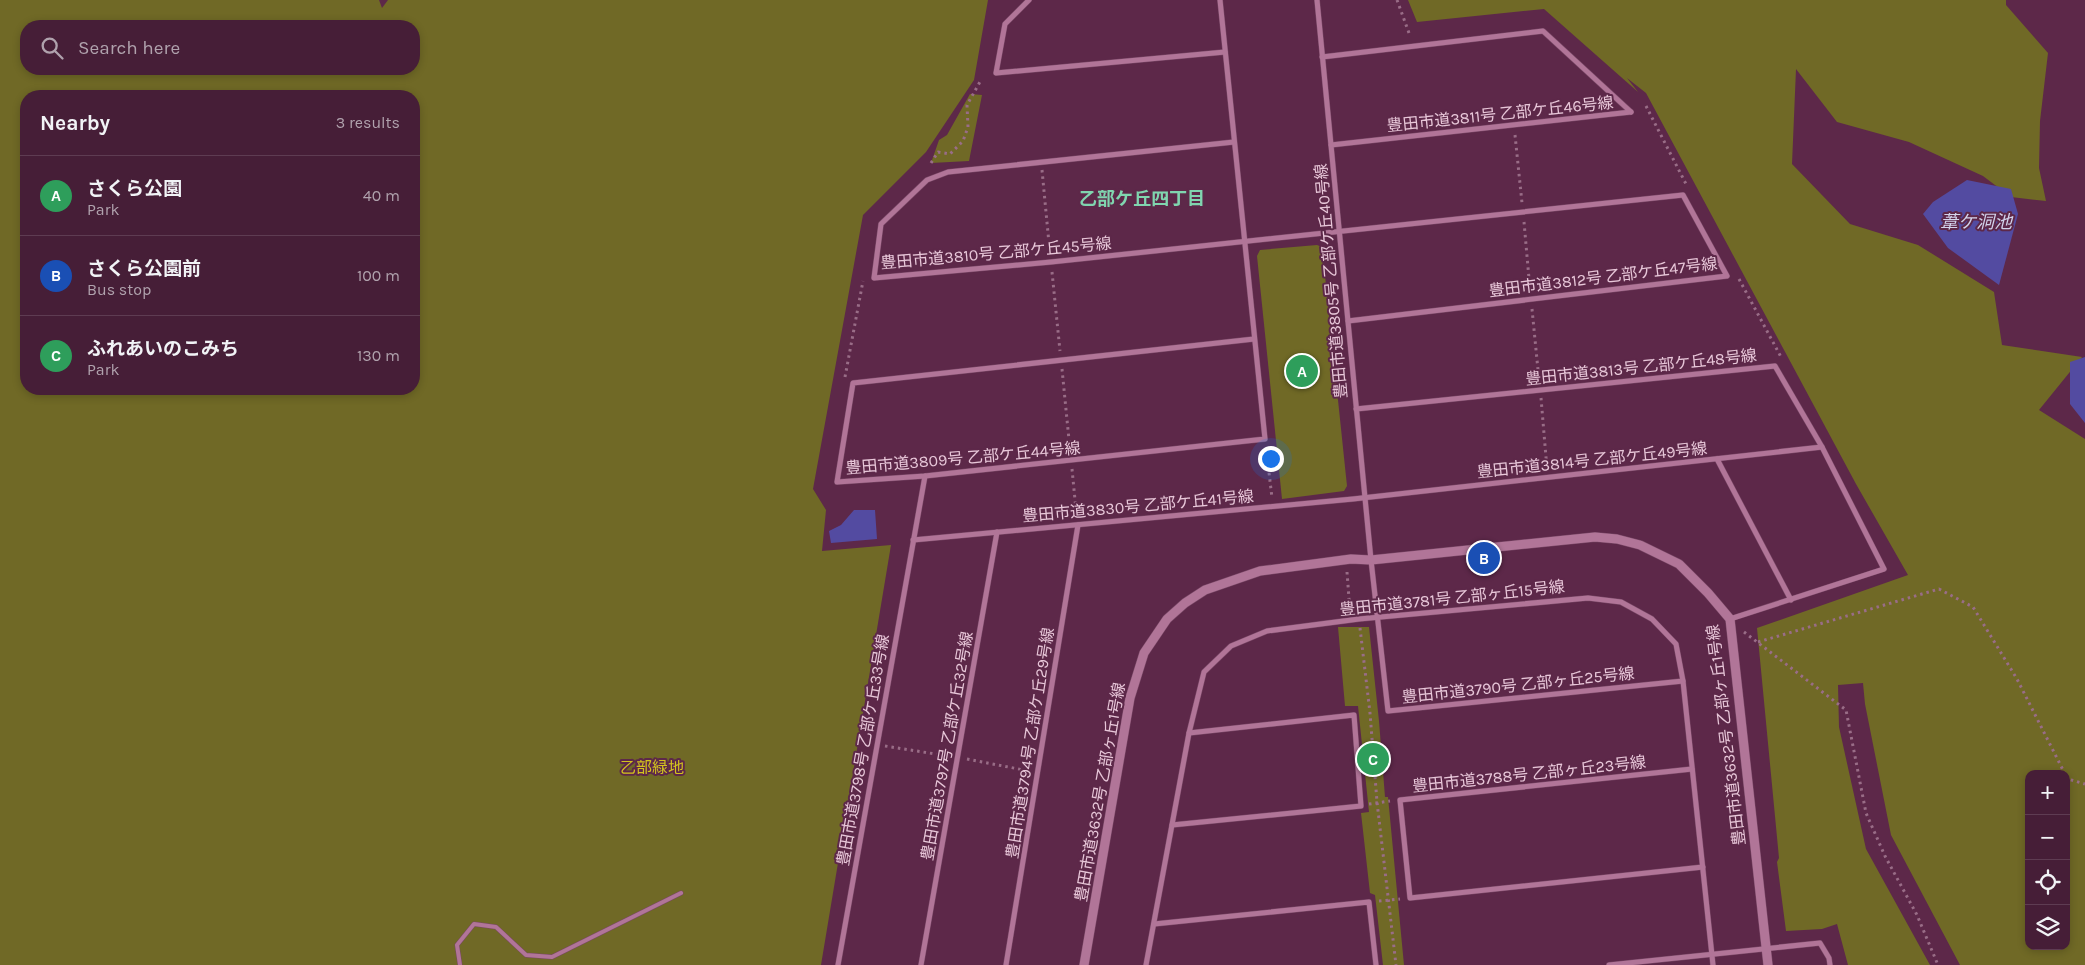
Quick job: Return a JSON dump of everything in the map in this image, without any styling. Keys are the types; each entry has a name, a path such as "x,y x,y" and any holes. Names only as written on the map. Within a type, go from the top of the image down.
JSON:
{"street":[{"path":"1030,0 1005,24 996,73 1225,52"},
{"path":"1220,0 1264,439"},
{"name":"豊田市道3805号 乙部ケ丘40号線","path":"1317,0 1370,560"},
{"name":"豊田市道3811号 乙部ケ丘46号線","path":"1322,57 1542,31 1631,112 1331,145"},
{"name":"豊田市道3810号 乙部ケ丘45号線","path":"1234,142 948,172 927,180 881,224 874,278 1051,262 1339,232"},
{"name":"豊田市道3812号 乙部ケ丘47号線","path":"1339,232 1683,195 1727,276 1348,321"},
{"name":"豊田市道3809号 乙部ケ丘44号線","path":"1254,339 853,383 837,482 924,476 1264,439"},
{"name":"豊田市道3813号 乙部ケ丘48号線","path":"1356,409 1776,366 1822,447 1884,569 1730,619"},
{"name":"豊田市道3814号 乙部ケ丘49号線","path":"1365,498 1822,447"},
{"path":"1717,459 1791,600"},
{"name":"豊田市道3798号 乙部ケ丘33号線","path":"838,965 924,476"},
{"name":"豊田市道3830号 乙部ケ丘41号線","path":"913,540 1365,498"},
{"name":"豊田市道3794号 乙部ケ丘29号線","path":"1006,965 1078,524"},
{"name":"豊田市道3797号 乙部ケ丘32号線","path":"921,965 998,532"},
{"name":"豊田市道3632号 乙部ヶ丘1号線","path":"1084,965 1130,698 1144,652 1167,619 1185,603 1205,590 1260,571 1350,560 1370,560 1594,537 1618,539 1640,545 1679,564 1708,593 1730,619 1768,965"},
{"name":"豊田市道3790号 乙部ヶ丘25号線","path":"1370,560 1388,711 1683,681"},
{"name":"豊田市道3781号 乙部ヶ丘15号線","path":"1146,965 1189,733 1204,672 1231,646 1267,631 1359,619 1588,598 1621,602 1652,618 1676,644 1683,681 1713,965"},
{"path":"1172,825 1361,806 1354,715 1189,733"},
{"name":"豊田市道3788号 乙部ヶ丘23号線","path":"1410,898 1400,800 1692,769"},
{"path":"1410,898 1702,867"},
{"path":"1154,924 1368,902 1376,965"},
{"path":"1608,965 1820,943 1829,958 1830,965"}],"lane":[{"path":"460,965 457,944 474,924 496,927 526,955 552,957 681,893"}],"path":[{"path":"1397,0 1409,33"},
{"path":"931,163 938,152 950,154 963,141 968,127 967,105 981,80"},
{"path":"1646,106 1687,186"},
{"path":"1514,124 1547,477"},
{"path":"1041,162 1076,510"},
{"path":"1739,279 1781,357"},
{"path":"845,379 862,281"},
{"path":"1264,439 1272,506"},
{"path":"1347,572 1351,620"},
{"path":"1758,642 1939,589 1973,607 2017,678 2063,770"},
{"path":"1359,619 1370,713 1377,802 1396,965"},
{"path":"1744,631 1846,710 1866,813 1884,856 1917,915 1938,965"},
{"path":"1354,715 1388,711"},
{"path":"877,744 958,757 1037,773"},
{"path":"2070,780 2085,784"},
{"path":"1361,806 1377,802 1400,800"},
{"path":"1368,902 1410,898"}],"green space":[{"name":"乙部緑地","path":"0,0 379,0 382,8 388,0 988,0 974,80 926,152 863,215 813,489 826,510 822,551 891,545 821,965 0,965"},
{"path":"1408,0 2006,0 2006,5 2048,53 2040,121 2039,168 2046,201 2011,197 1983,176 1909,142 1837,122 1796,69 1792,164 1850,224 1918,245 1994,292 2002,345 2082,357 2039,410 2085,439 2085,965 1960,965 1891,835 1865,704 1863,683 1838,685 1839,727 1866,849 1930,965 1848,965 1837,924 1822,929 1786,931 1777,862 1779,858 1757,628 1908,575 1856,484 1646,93 1627,78 1638,92 1544,9 1417,22"},
{"path":"970,94 982,95 969,161 931,163 939,140 947,135"},
{"path":"1317,245 1322,247 1347,486 1344,491 1282,499 1257,256 1260,250"},
{"path":"1338,627 1369,627 1385,797 1388,797 1404,965 1383,965 1375,895 1370,893 1361,813 1369,812 1358,706 1345,706"}],"water":[{"name":"葦ケ洞池","path":"1967,180 2011,189 2018,214 1999,285 1948,248 1923,214 1933,202"},
{"path":"2085,357 2085,423 2070,404 2070,362"},
{"path":"854,510 875,510 877,539 831,543 829,531 841,525"}],"place":[{"name":"さくら公園","path":"1302,371"},
{"name":"さくら公園前","path":"1484,558"},
{"name":"ふれあいのこみち","path":"1373,759"}],"district":[{"name":"乙部ケ丘四丁目","path":"1142,199"}]}
